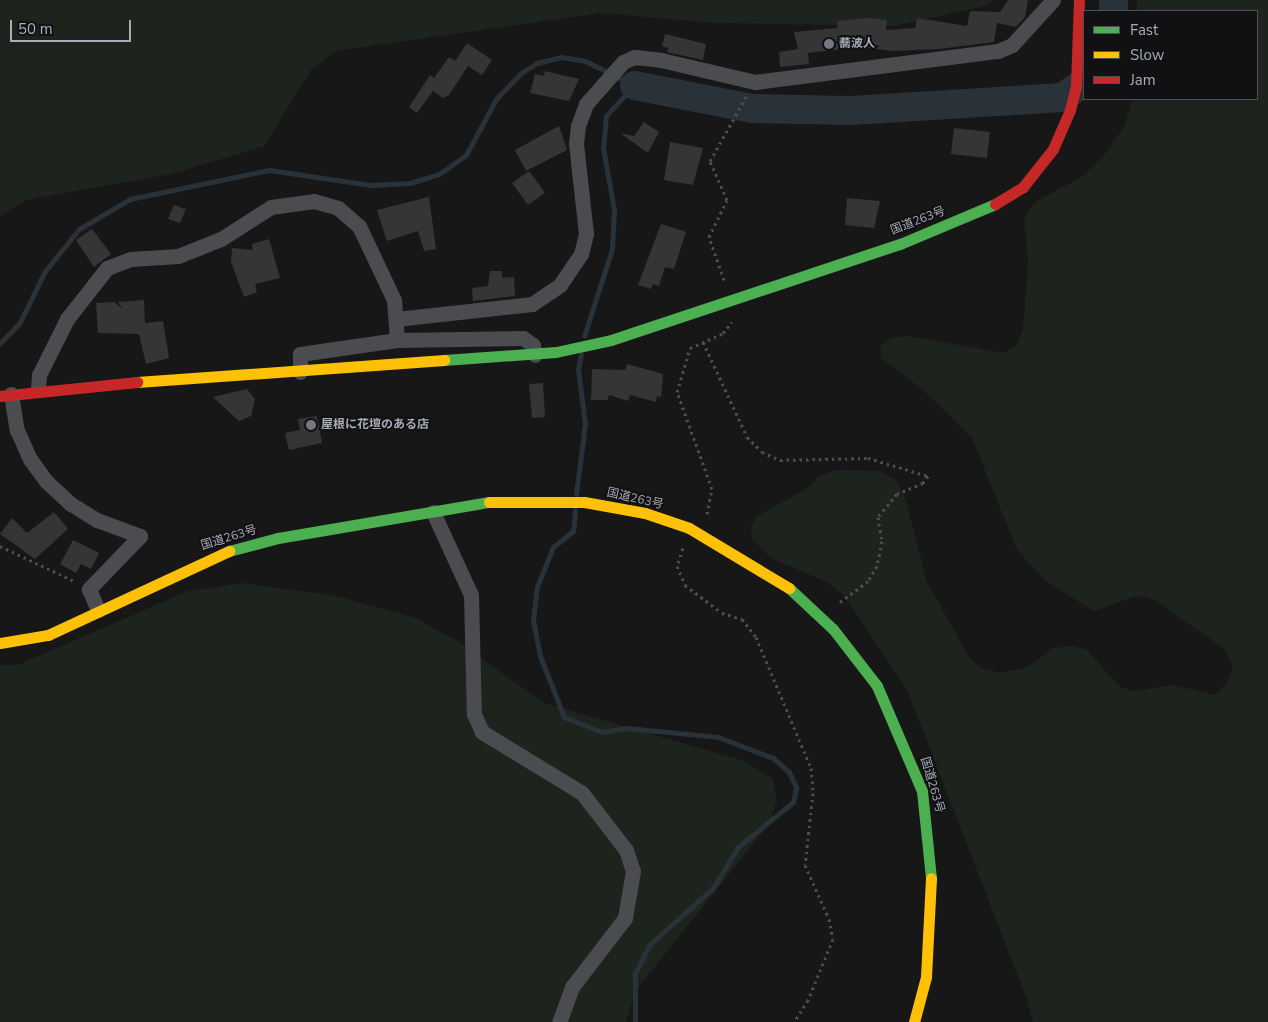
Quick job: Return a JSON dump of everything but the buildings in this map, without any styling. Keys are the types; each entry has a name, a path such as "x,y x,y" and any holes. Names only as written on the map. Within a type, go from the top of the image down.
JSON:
{"highway":[{"name":"国道263号","path":"6,395 38,389 300,372 556,352 612,340 900,244 986,209 1023,187 1053,149 1070,110 1078,73 1078,0"},
{"name":"国道263号","path":"0,643 48,635 212,556 278,538 489,502 584,502 644,513 689,528 741,556 789,588 812,608 877,686 922,791 932,846 932,915 926,977 914,1022"}],"street":[{"path":"396,319 532,304 560,285 581,254 586,234 576,144 586,104 596,90 623,62 634,57 662,60 755,82 998,52 1012,45 1052,0"},
{"path":"38,389 39,375 67,319 107,268 131,258 178,256 194,250 271,207 293,202 314,201 352,217 394,300 397,340"},
{"path":"300,372 300,354 397,340 523,338 533,345 535,355"},
{"path":"6,395 17,430 30,460 46,481 71,504 97,520 140,536 89,589 98,610"},
{"path":"433,512 471,595 474,714 482,732 582,793 626,850 633,871 625,918 572,987 559,1022"}],"path":[{"path":"730,124 755,82"},
{"path":"703,342 747,437 762,452 780,460 868,458 928,476 923,483 897,494 878,517 882,541 877,566 868,581 836,604 822,601 812,608"},
{"path":"0,546 89,589"}],"shaded area":[{"path":"0,0 996,0 981,7 894,26 715,23 601,13 335,51 311,70 264,146 171,174 26,200 0,216"},
{"path":"1137,0 1268,0 1268,1022 1033,1022 1026,997 908,692 845,596 827,582 771,558 752,539 751,527 757,516 806,489 820,476 836,470 880,471 896,480 905,498 927,582 970,659 983,669 1001,673 1028,667 1053,648 1072,646 1087,650 1120,687 1134,691 1173,685 1215,695 1227,683 1233,667 1225,649 1153,599 1136,596 1094,611 1047,582 1017,550 972,438 923,390 881,358 881,346 889,338 907,336 1004,353 1017,346 1023,329 1028,260 1024,219 1035,202 1082,177 1105,154 1125,125 1132,100 1258,100 1258,10 1137,10"},
{"path":"242,583 337,596 415,618 456,640 544,703 744,761 773,779 777,800 769,824 634,993 626,1022 0,1022 0,665 18,665 188,591"}],"waterway":[{"path":"1113,0 1113,10"},
{"path":"0,343 20,322 45,271 79,229 130,199 269,170 371,185 410,183 439,174 466,155 496,99 521,73 537,63 561,57 585,61 634,85 606,116 603,148 614,210 612,249 584,336"},
{"path":"634,85 752,108 850,110 1062,97 1083,82"},
{"path":"576,494 585,424 578,369 581,354"},
{"path":"575,510 573,531 553,547 537,587 533,620 540,656 564,717 602,732 627,728 718,737 773,758 789,772 796,787 793,802 738,847 713,888 650,944 635,974 635,1022"}],"traffic: fast":[{"path":"444,360 556,352 611,340 900,244 995,204"},
{"path":"229,551 278,538 489,502"},
{"path":"789,588 833,629 877,686 922,791 931,878"}],"traffic: slow":[{"path":"137,382 444,360"},
{"path":"489,502 584,502 645,513 689,528 789,588"},
{"path":"0,643 48,635 229,551"},
{"path":"914,1022 926,977 931,878"}],"traffic: jam":[{"path":"995,204 1023,187 1053,149 1070,110 1076,86 1079,0"},
{"path":"0,396 137,382"}],"place":[{"name":"蕎波人","path":"829,44"},
{"name":"屋根に花壇のある店","path":"311,425"}]}
